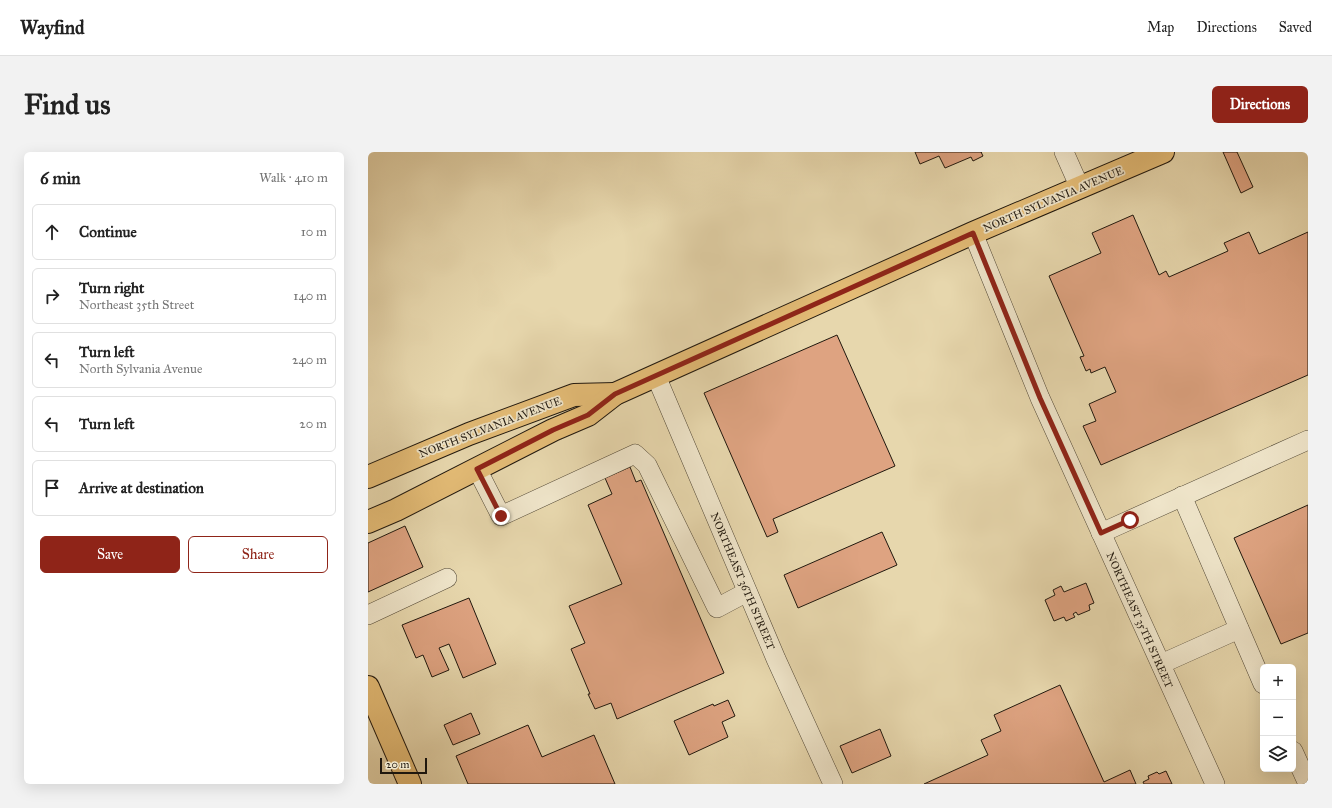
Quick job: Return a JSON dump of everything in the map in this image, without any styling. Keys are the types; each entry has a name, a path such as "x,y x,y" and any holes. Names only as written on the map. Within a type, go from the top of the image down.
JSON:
{"main road":[{"name":"NORTH SYLVANIA AVENUE","path":"368,522 396,510 553,430 588,415 615,394 973,233 1163,152"},
{"name":"NORTH SYLVANIA AVENUE","path":"368,477 460,437 574,395 615,394"},
{"path":"368,465 460,437 480,467"},
{"path":"368,687 410,784"}],"street":[{"path":"1064,152 1080,188"},
{"name":"NORTHEAST 35TH STREET","path":"973,233 1040,398 1215,784"},
{"name":"NORTHEAST 36TH STREET","path":"656,376 776,659 833,784"},
{"path":"1101,533 1308,440"},
{"path":"480,467 501,516 635,454 647,465 717,608 747,592"},
{"path":"1182,496 1260,677"},
{"path":"368,615 447,578"},
{"path":"1160,664 1239,629"},
{"path":"1296,758 1308,784"}],"building":[{"path":"915,152 981,152 983,156 973,161 971,157 945,168 939,156 920,164"},
{"path":"1223,152 1237,152 1253,187 1241,193"},
{"path":"1133,215 1159,275 1166,271 1169,277 1228,251 1224,243 1249,232 1259,254 1308,232 1308,375 1101,465 1083,426 1096,421 1089,404 1116,392 1105,367 1091,373 1090,369 1086,371 1080,357 1084,356 1049,276 1101,253 1092,233"},
{"path":"837,335 895,466 773,519 778,532 767,537 704,393"},
{"path":"630,467 636,482 641,480 724,673 617,719 611,703 595,709 588,694 590,694 571,649 585,643 569,606 622,584 588,505 612,494 605,478"},
{"path":"1308,505 1308,633 1281,644 1234,538"},
{"path":"405,526 423,567 368,592 368,543"},
{"path":"882,532 897,565 798,608 784,575"},
{"path":"1086,583 1094,603 1089,605 1090,610 1078,615 1076,612 1073,614 1075,617 1066,621 1064,617 1054,621 1045,600 1055,595 1053,590 1061,586 1064,592"},
{"path":"469,598 496,664 463,678 449,644 439,648 449,670 432,677 423,655 416,658 402,625"},
{"path":"1060,685 1104,782 1130,770 1136,784 924,784 988,755 981,740 1001,731 994,715"},
{"path":"728,700 735,716 722,722 728,737 689,755 674,721 713,704 714,706"},
{"path":"471,713 480,734 453,745 444,725"},
{"path":"528,725 542,757 594,735 615,784 468,784 456,756"},
{"path":"880,729 891,756 852,773 840,746"},
{"path":"1166,771 1172,784 1144,784 1143,782 1149,779 1148,776 1157,772 1159,774"}],"route":[{"path":"501,516 477,469 553,430 588,415 615,394 973,233 1040,398 1101,533 1130,520"}]}
